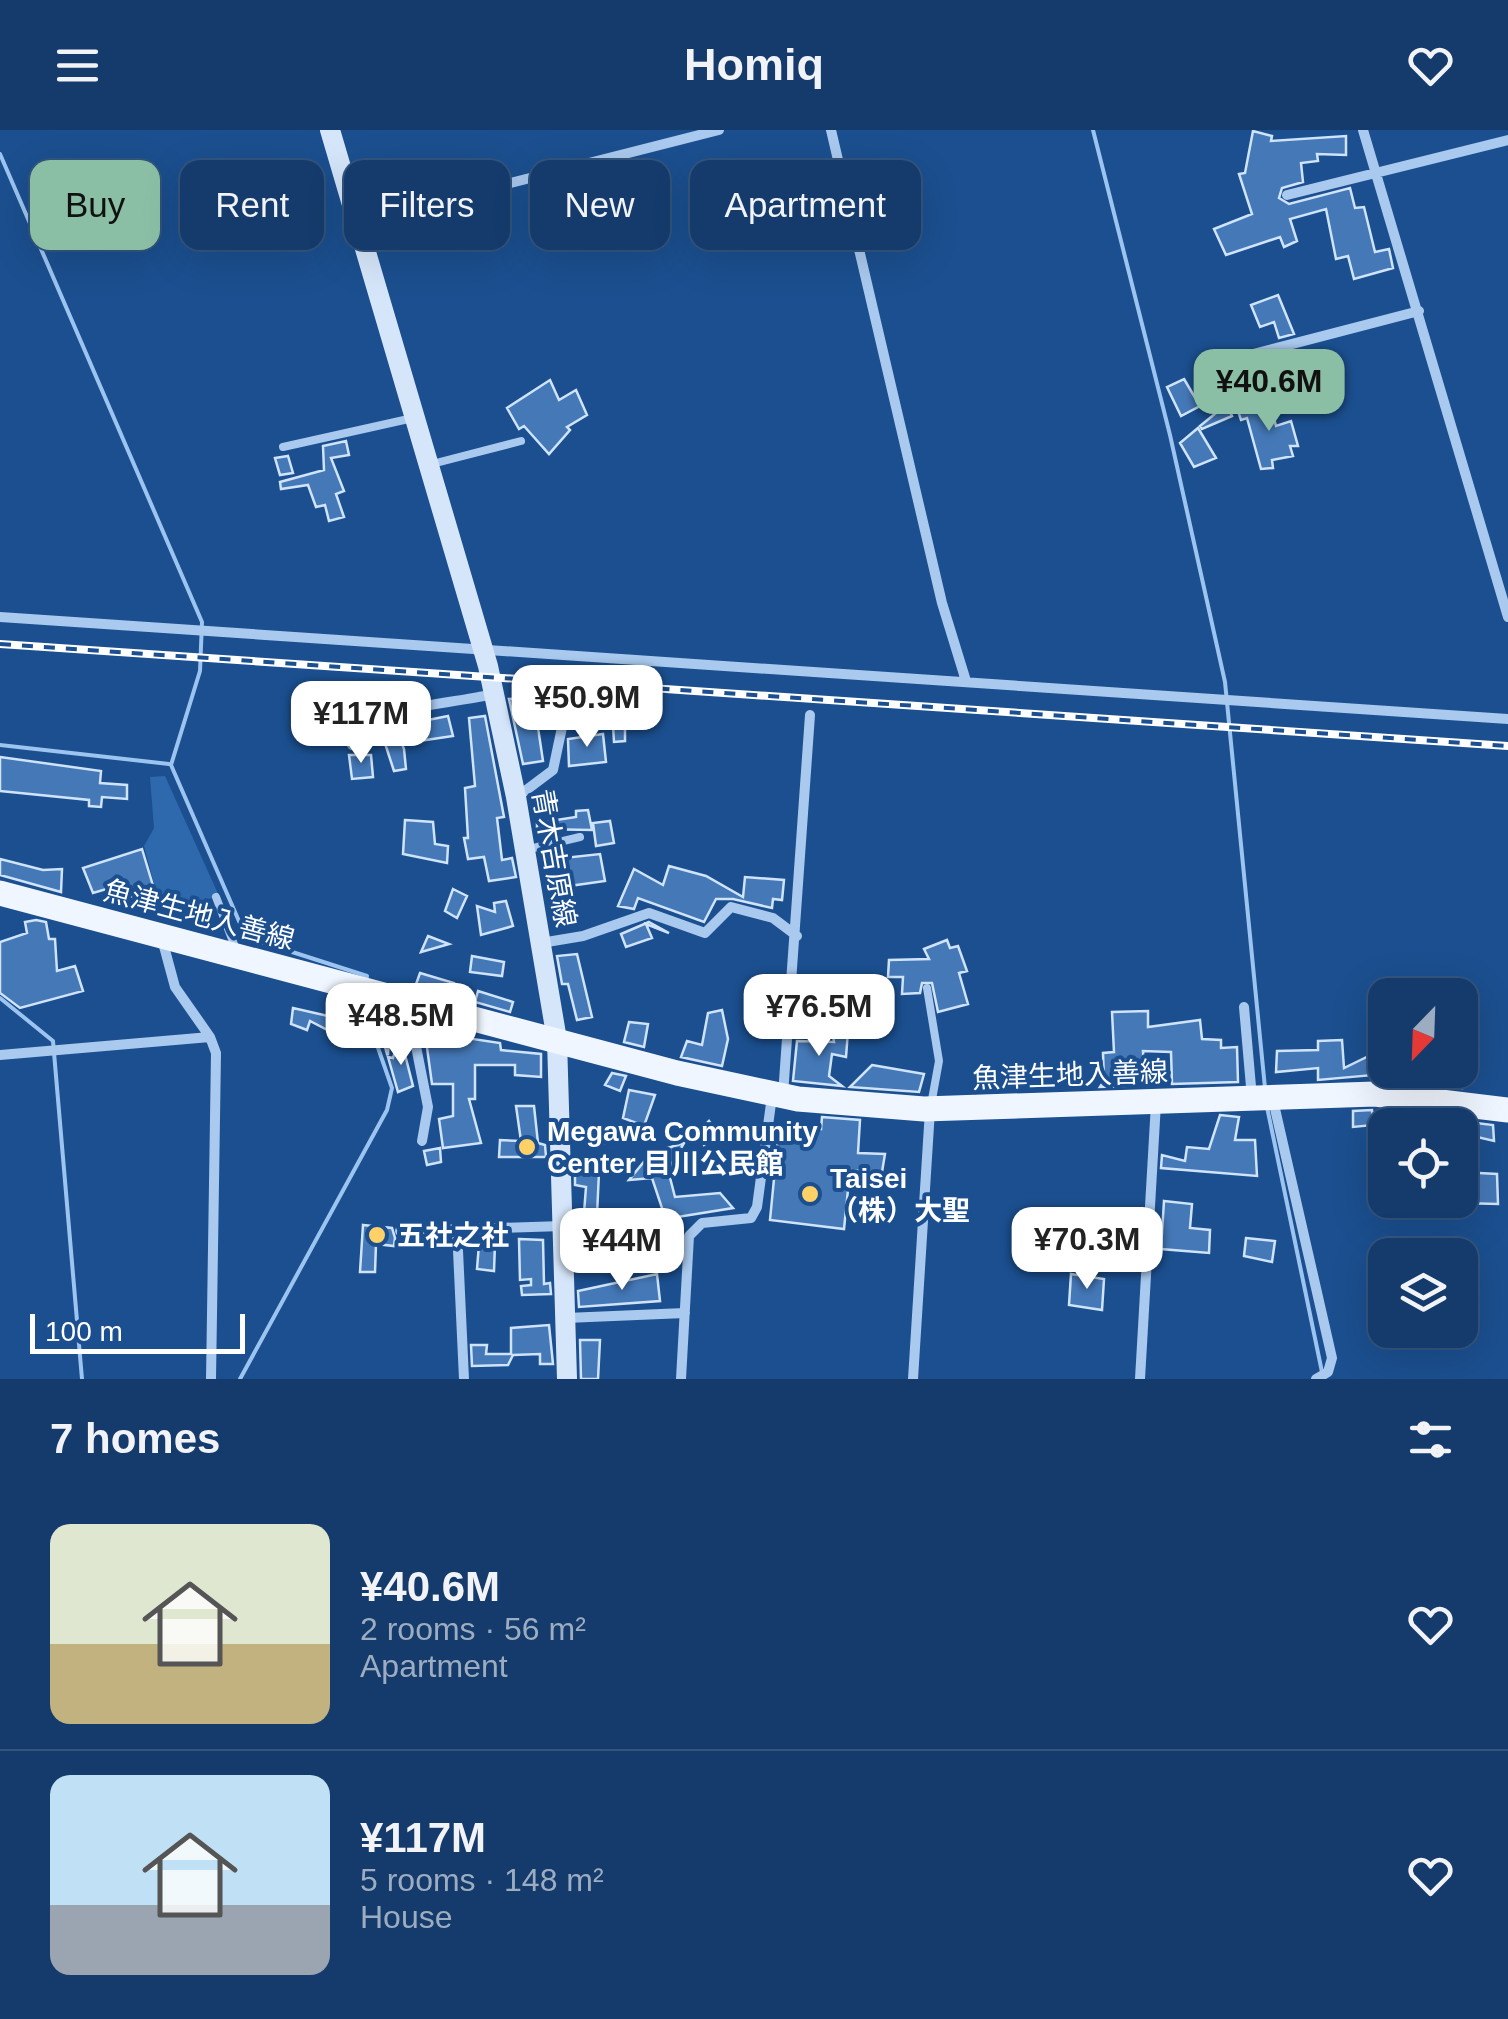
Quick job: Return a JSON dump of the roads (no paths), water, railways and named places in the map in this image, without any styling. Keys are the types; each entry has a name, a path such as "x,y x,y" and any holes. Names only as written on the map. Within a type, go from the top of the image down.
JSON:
{"main road":[{"name":"青木吉原線","path":"330,130 344,180"},
{"name":"青木吉原線","path":"364,250 495,694 516,798 557,1040 567,1379"},
{"name":"魚津生地入善線","path":"0,894 778,1095 930,1109 1375,1094 1508,1110"}],"street":[{"path":"510,183 719,130"},
{"path":"831,130 942,603 966,681"},
{"path":"1362,130 1378,171 1508,618"},
{"path":"1287,195 1508,140"},
{"path":"1215,364 1418,311"},
{"path":"0,617 1508,719"},
{"path":"352,745 364,722 384,711 429,708 495,694"},
{"path":"680,1379 689,1236 702,1223 751,1218 778,1095 796,936 810,714"},
{"path":"516,798 553,770 564,718"},
{"path":"541,943 583,936 649,913 705,933 731,907 773,918 796,936"},
{"path":"162,936 175,987 210,1037 216,1074 211,1379"},
{"path":"406,1000 428,1108 422,1141"},
{"path":"1244,1006 1263,1099 1332,1358 1328,1372 1316,1379"},
{"path":"0,1055 210,1037"},
{"path":"1140,1379 1156,1102"},
{"path":"913,1379 930,1109"},
{"path":"400,1231 564,1226"},
{"path":"456,1229 464,1379"},
{"path":"566,1318 685,1313"}],"lane":[{"path":"283,447 413,418"},
{"path":"427,466 521,440"},
{"path":"525,850 580,837"},
{"path":"216,897 238,956"},
{"path":"926,988 939,1061 930,1109"}],"waterway":[{"path":"1093,130 1170,435 1225,682 1265,1088"},
{"path":"0,154 202,622 200,671 171,765 242,928 258,941 367,976 366,981"},
{"path":"0,745 169,764"},
{"path":"0,998 53,1041 82,1379"},
{"path":"240,1379 387,1110 392,1088 361,999"},
{"path":"1267,1107 1322,1372"}],"railway":[{"path":"0,644 1508,746"}],"place":[{"name":"Megawa Community Center 目川公民館","path":"527,1147"},
{"name":"Taisei （株）大聖","path":"810,1194"},
{"name":"五社之社","path":"377,1235"}]}
